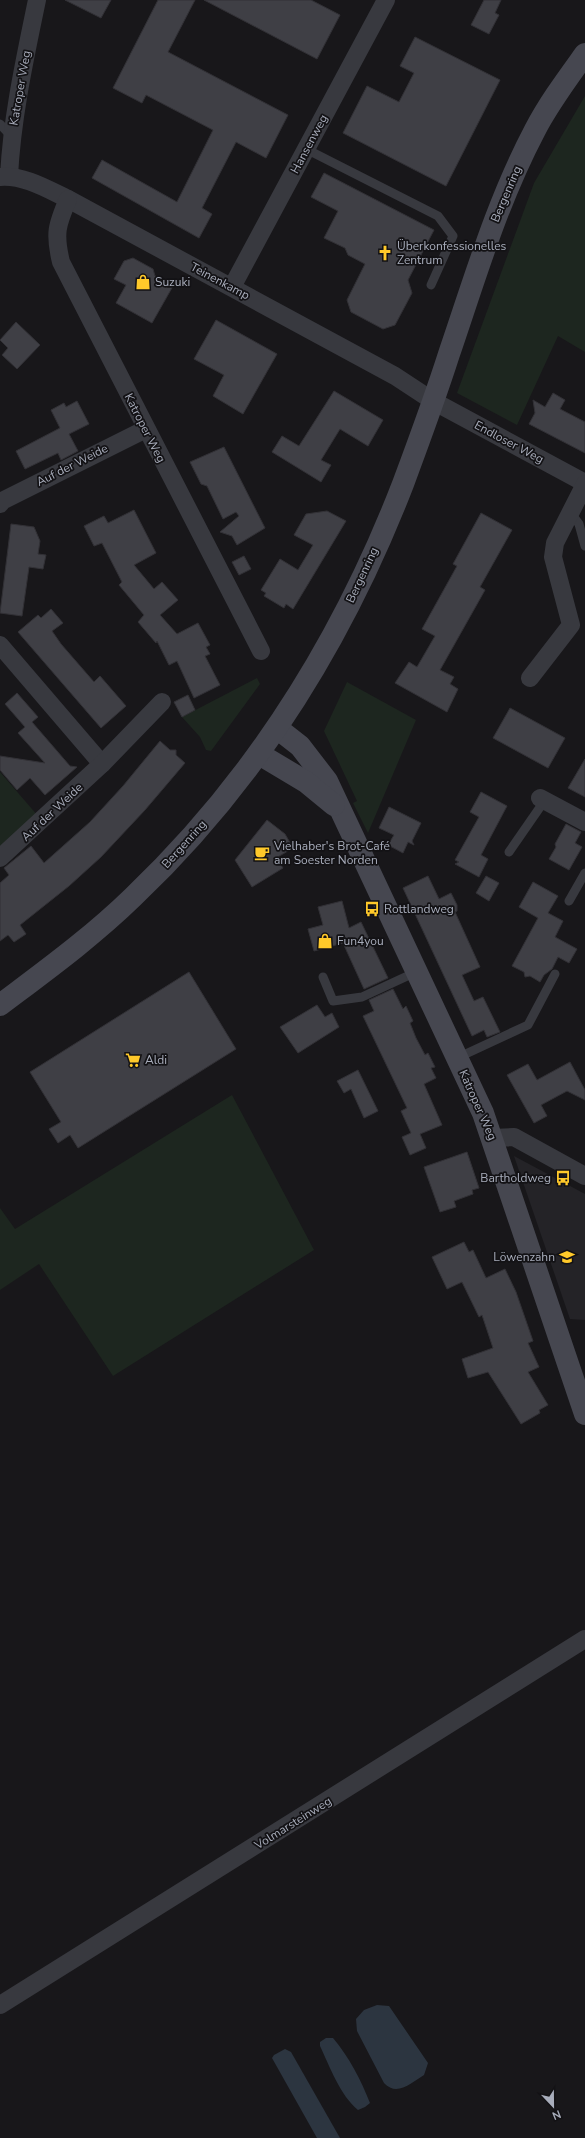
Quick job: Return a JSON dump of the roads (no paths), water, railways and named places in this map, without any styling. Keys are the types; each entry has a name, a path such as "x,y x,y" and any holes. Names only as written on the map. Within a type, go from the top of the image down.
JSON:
{"main road":[{"name":"Bergenring","path":"0,1005 70,952 136,895 198,830 259,754 277,728 327,646 364,574 402,485 492,225 534,131 555,94 585,54"},
{"name":"Katroper Weg","path":"277,728 300,746 327,781 493,1138 585,1414"},
{"name":"Katroper Weg","path":"259,754 306,782 340,810"}],"street":[{"name":"Katroper Weg","path":"5,177 6,130 37,0"},
{"name":"Hansenweg","path":"232,287 386,0"},
{"name":"Teinenkamp","path":"5,177 36,183 68,199 395,376 432,401"},
{"name":"Katroper Weg","path":"68,199 59,222 56,240 61,262 261,651"},
{"name":"Endloser Weg","path":"432,401 585,483"},
{"name":"Auf der Weide","path":"0,504 2,501 146,429"},
{"path":"530,678 571,625 553,558 555,543 585,483"},
{"path":"0,645 102,764"},
{"name":"Auf der Weide","path":"0,858 102,764 162,702"},
{"path":"543,799 585,822"},
{"path":"493,1138 514,1137 585,1176"},
{"name":"Volmarsteinweg","path":"0,2005 585,1639"}],"lane":[{"path":"306,149 438,216 453,236 431,285"},
{"path":"570,512 578,524 585,546"},
{"path":"508,852 543,799"},
{"path":"569,901 585,873"},
{"path":"323,978 333,1001 362,997 416,972"},
{"path":"457,1058 528,1026 555,974"}],"water":[{"path":"377,2005 389,2006 428,2063 424,2075 409,2085 399,2089 389,2087 384,2083 357,2031 356,2019 364,2010"},
{"path":"326,2038 333,2038 354,2069 370,2103 365,2107 358,2110 341,2089 320,2046 320,2042"},
{"path":"285,2049 291,2052 340,2138 317,2138 272,2058 274,2055"}],"place":[{"name":"Überkonfessionelles Zentrum","path":"385,253"},
{"name":"Suzuki","path":"143,282"},
{"name":"Vielhaber's Brot-Café am Soester Norden","path":"262,853"},
{"name":"Rottlandweg","path":"372,909"},
{"name":"Fun4you","path":"325,941"},
{"name":"Aldi","path":"133,1060"},
{"name":"Bartholdweg","path":"563,1178"},
{"name":"Löwenzahn","path":"567,1257"}]}
